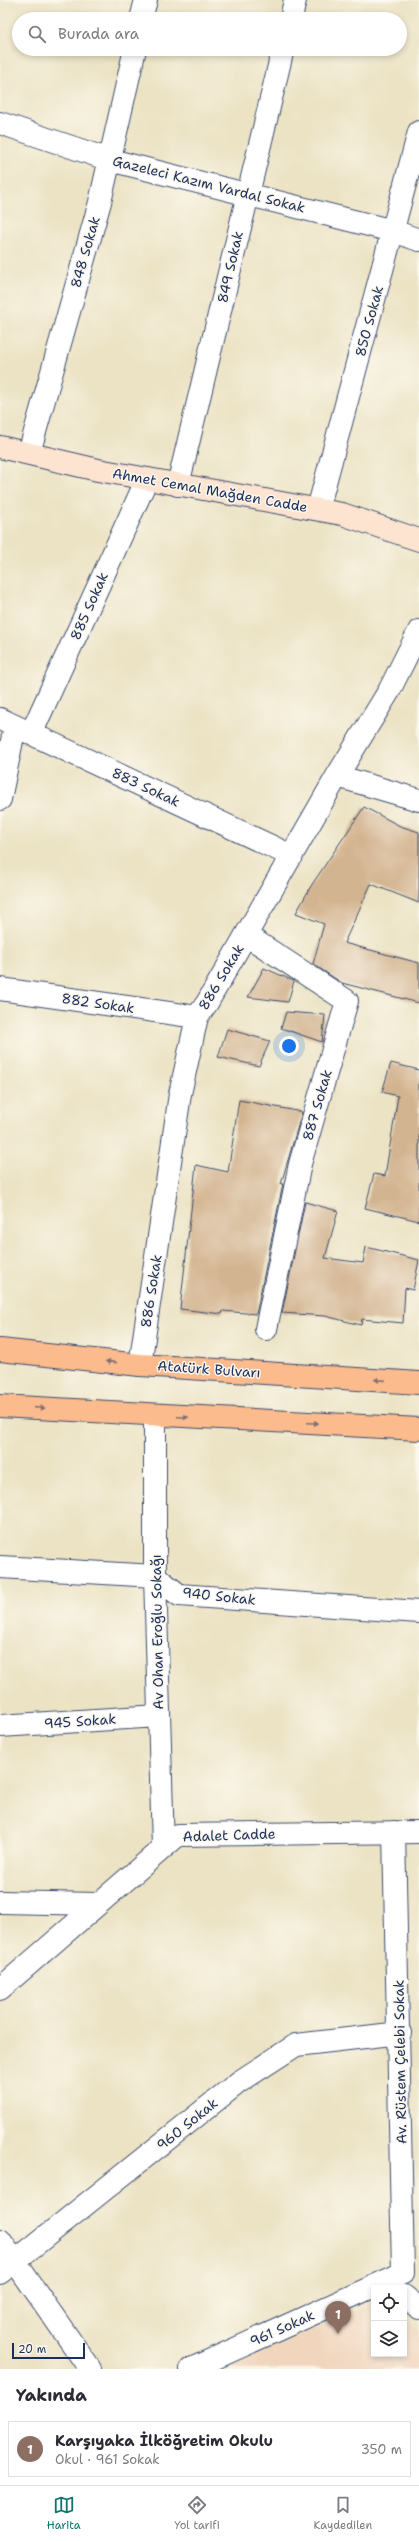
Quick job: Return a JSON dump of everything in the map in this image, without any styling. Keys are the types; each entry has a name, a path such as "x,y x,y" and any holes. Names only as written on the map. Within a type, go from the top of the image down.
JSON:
{"highway":[{"name":"Atatürk Bulvarı","path":"0,1350 140,1365 419,1383"},
{"path":"0,1406 155,1416 419,1428"}],"main road":[{"name":"Ahmet Cemal Mağden Cadde","path":"0,447 147,479 342,514 419,540"}],"street":[{"path":"143,12 146,0"},
{"path":"292,12 295,0"},
{"name":"848 Sokak","path":"29,453 110,160 133,56"},
{"name":"849 Sokak","path":"178,485 247,193 281,56"},
{"name":"Gazeleci Kazım Vardal Sokak","path":"0,123 110,160 247,193 394,231 419,240"},
{"name":"850 Sokak","path":"318,509 394,231 419,132"},
{"name":"885 Sokak","path":"0,799 15,726 147,479"},
{"name":"886 Sokak","path":"140,1365 180,1094 197,1016 207,1003 337,776 389,691 419,631"},
{"name":"883 Sokak","path":"15,726 292,856"},
{"path":"337,776 419,800"},
{"name":"887 Sokak","path":"246,935 347,1001 300,1164 266,1328"},
{"name":"882 Sokak","path":"0,989 197,1016"},
{"name":"Av Ohan Eroğlu Sokağı","path":"155,1416 155,1576 164,1848"},
{"path":"0,1567 155,1576"},
{"name":"940 Sokak","path":"155,1576 180,1595 419,1612"},
{"name":"945 Sokak","path":"0,1726 159,1716"},
{"name":"Av. Rüstem Çelebi Sokak","path":"390,2284 403,2273 400,2033 394,1832"},
{"name":"Adalet Cadde","path":"0,1989 178,1835 419,1832"},
{"path":"0,1902 98,1904"},
{"name":"960 Sokak","path":"8,2267 239,2082 296,2045 400,2033"},
{"path":"0,2240 8,2267 90,2369"},
{"name":"961 Sokak","path":"191,2369 390,2284"},
{"path":"407,2298 419,2308"}],"shaded area":[{"path":"371,2305 371,2357 407,2357 407,2321 419,2332 419,2369 229,2369 296,2337"}],"building":[{"path":"364,807 400,826 419,832 419,903 371,884 344,943 419,963 419,1003 342,983 313,964 324,924 296,913 311,886"},
{"path":"264,968 294,981 288,1002 248,997"},
{"path":"286,1012 325,1015 322,1042 281,1028"},
{"path":"227,1029 270,1041 259,1066 218,1057"},
{"path":"391,1063 419,1070 419,1221 365,1208 374,1174 385,1176 398,1096 382,1092"},
{"path":"239,1100 302,1112 281,1184 283,1184 256,1314 223,1311 222,1314 180,1309 196,1165 228,1172"},
{"path":"305,1202 338,1211 325,1258 363,1263 366,1247 419,1260 413,1290 405,1288 403,1323 362,1319 361,1325 325,1316 282,1313"}],"place":[{"name":"Karşıyaka İlköğretim Okulu","path":"338,2334"}]}
